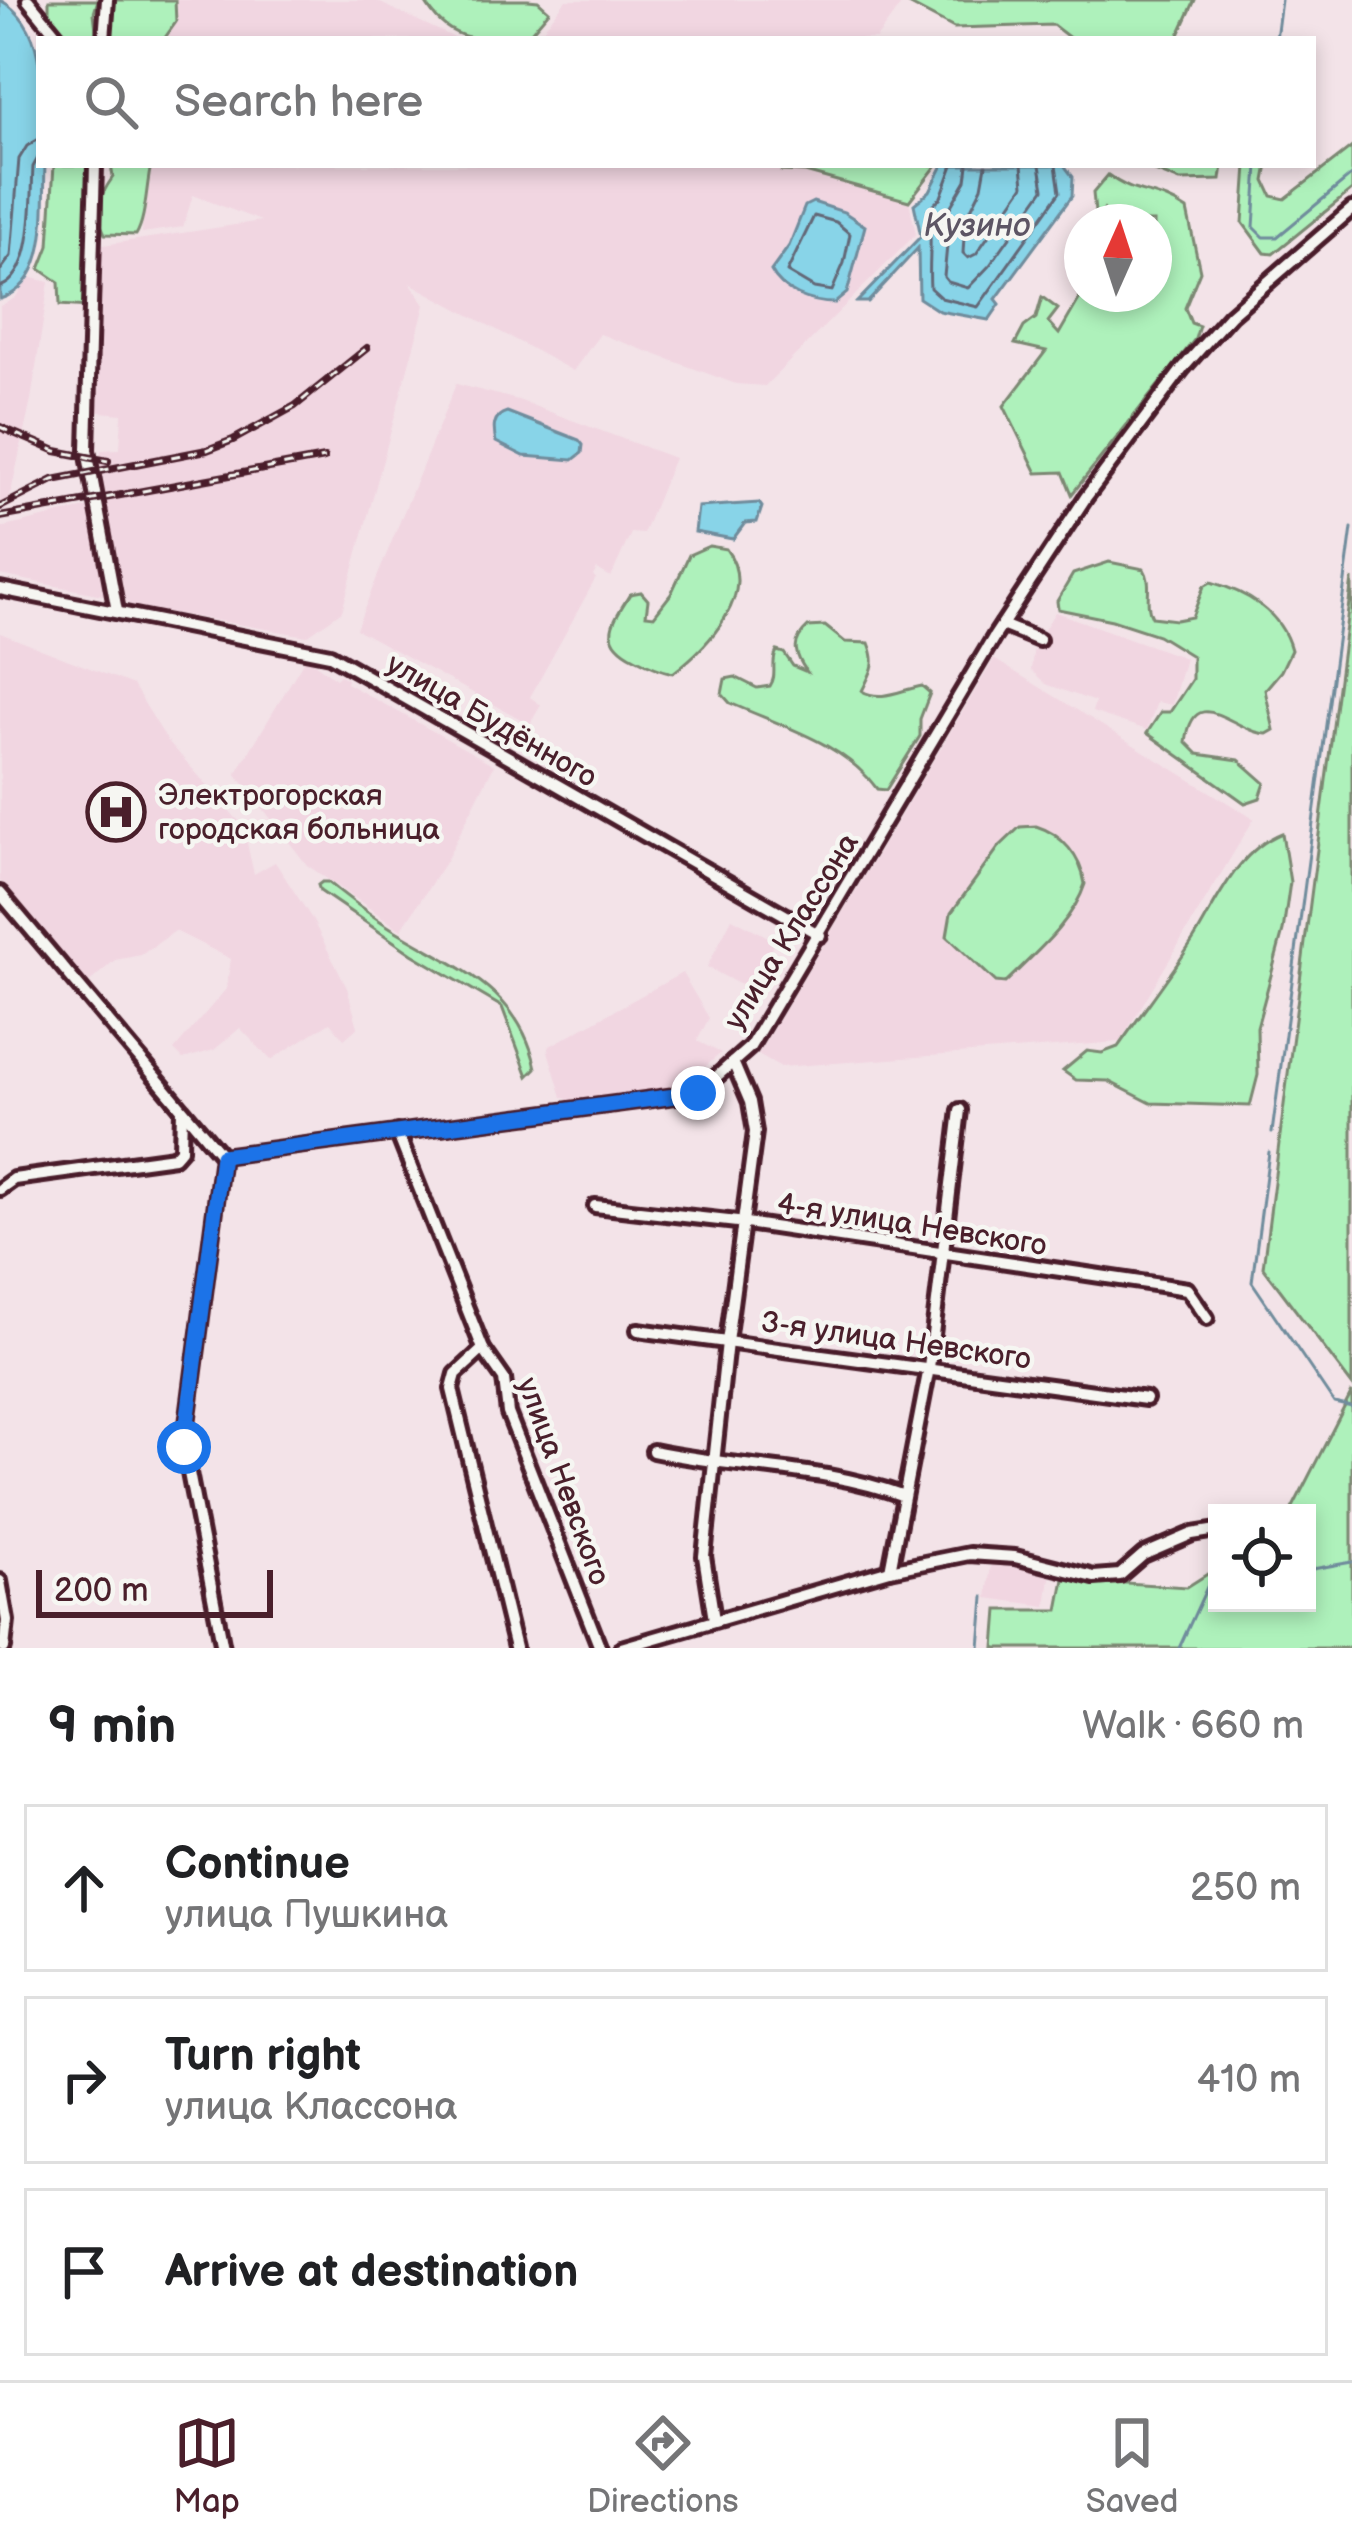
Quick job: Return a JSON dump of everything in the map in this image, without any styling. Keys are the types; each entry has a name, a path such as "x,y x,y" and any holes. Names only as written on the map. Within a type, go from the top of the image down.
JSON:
{"street":[{"path":"28,0 58,36"},
{"path":"104,36 107,0"},
{"path":"95,168 86,450 117,611"},
{"name":"улица Классона","path":"222,1156 698,1093 750,1047 1002,625 1086,497 1183,368 1242,304 1352,209"},
{"name":"улица Будённого","path":"0,589 330,655 820,935"},
{"path":"1002,625 1040,640"},
{"path":"0,893 222,1156 184,1447 223,1648"},
{"path":"714,1620 704,1556 755,1132 750,1102 733,1062"},
{"path":"0,1189 14,1179 174,1157 181,1149 182,1110"},
{"path":"890,1570 929,1368 960,1110"},
{"name":"улица Невского","path":"397,1132 483,1348 504,1379 508,1413 600,1648"},
{"name":"4-я улица Невского","path":"595,1205 1187,1289 1207,1318"},
{"name":"3-я улица Невского","path":"638,1330 1146,1399"},
{"path":"483,1348 456,1374 452,1390 515,1648"},
{"path":"652,1451 715,1464 858,1479 904,1496"},
{"path":"621,1648 890,1570 969,1554 1015,1557 1094,1577 1120,1575 1143,1555 1208,1531"},
{"path":"0,1581 7,1621 4,1648"}],"shaded area":[{"path":"150,0 374,0 451,36 149,36"},
{"path":"566,0 903,2 878,36 537,36"},
{"path":"144,168 784,168 909,201 916,234 765,386 736,384 600,334 573,371 410,283 425,305 342,611 307,636 131,606 121,596 98,477 101,450 120,449 122,414 90,411 97,246 261,221 193,195 183,227 142,233"},
{"path":"29,277 49,282 10,497 0,502 0,306 15,298"},
{"path":"456,384 518,400 674,458 643,534 631,533 611,577 597,569 593,576 530,697 541,705 530,724 356,629"},
{"path":"86,508 95,511 113,597 0,575 0,528"},
{"path":"1055,612 1185,658 1172,705 1157,702 1147,730 1092,712 1095,702 1046,684 1031,670 1034,646"},
{"name":"Электрогорская городская больница","path":"0,633 133,685 167,740 243,826 254,874 275,862 312,919 347,988 358,1027 344,1039 330,1022 271,1060 240,1028 214,1050 183,1059 174,1050 226,989 231,959 175,931 141,955 115,960 86,985 0,881"},
{"path":"306,657 336,679 340,675 346,683 494,765 446,861 401,930 307,865 236,774"},
{"path":"994,659 1254,819 1120,1042 781,1067 758,1054"},
{"path":"732,918 776,941 750,990 707,967"},
{"path":"682,973 709,1018 697,1041 721,1053 680,1088 573,1102 562,1097 550,1046"},
{"path":"991,1563 1051,1570 1046,1606 987,1598"}],"green space":[{"path":"49,0 98,0 97,36 62,36 49,18"},
{"path":"113,0 175,0 176,22 166,36 108,36"},
{"path":"424,0 528,0 538,1 549,11 528,36 467,36 434,15"},
{"path":"901,0 1195,0 1178,36 1067,36 1053,25 954,28"},
{"path":"1352,147 1352,190 1273,254 1265,253 1243,223 1247,168 1267,168 1265,181 1272,196 1285,199"},
{"path":"54,168 92,168 88,307 60,305 59,282 40,269 49,246"},
{"path":"112,168 151,168 136,235 105,234 99,205 113,177"},
{"path":"935,168 909,201 805,172 782,171"},
{"path":"1148,168 1223,168 1221,180 1180,181"},
{"path":"1108,175 1187,210 1200,271 1185,308 1191,323 1199,326 1195,339 1072,494 1063,472 1037,473 1004,406 1046,351 1015,344 1024,327 1036,318 1042,297 1058,309 1048,322 1059,334 1072,312 1172,312 1172,204 1094,204 1093,193"},
{"path":"709,546 726,549 737,583 733,601 714,634 673,673 623,651 612,630 630,594 641,592 648,600 646,615 654,616 671,594 689,555"},
{"path":"1109,562 1144,569 1152,617 1192,617 1204,586 1211,582 1249,598 1279,625 1291,650 1265,690 1274,730 1267,734 1254,731 1206,712 1197,714 1190,724 1186,742 1198,754 1239,760 1265,783 1260,798 1245,803 1147,733 1161,712 1170,712 1192,679 1192,656 1158,635 1058,609 1057,601 1073,574"},
{"path":"1352,579 1352,1385 1263,1267"},
{"path":"825,626 845,642 869,643 873,663 862,691 884,695 922,686 930,693 920,719 920,736 886,790 877,789 829,747 730,703 722,694 725,679 735,677 757,688 770,686 777,651 807,672 797,655 799,638 808,627"},
{"path":"1036,826 1069,848 1085,884 1051,937 1005,983 996,982 947,936 951,913 999,847 1020,827"},
{"path":"1282,833 1290,882 1283,931 1257,1027 1258,1075 1250,1106 1151,1103 1108,1081 1076,1080 1063,1071 1087,1051 1102,1053 1118,1047 1241,864"},
{"path":"322,882 483,984 516,1019 536,1068 528,1076 502,1007 412,954 320,891"},
{"path":"1352,1392 1352,1648 995,1648 998,1610 1058,1610 1064,1579 1187,1587 1208,1574 1208,1612 1316,1612 1316,1504 1295,1504"}],"water":[{"path":"0,0 17,13 36,48 36,168 45,168 36,262 16,291 0,299"},
{"name":"Кузино","path":"942,168 1066,168 1073,177 1072,196 996,299 1000,304 989,320 939,311 919,298 918,248 868,302 857,302 921,236 914,204 930,191"},
{"path":"813,202 844,212 865,226 847,293 835,303 798,295 771,271 789,246 805,206"},
{"path":"507,412 579,440 582,453 573,460 524,456 496,442 496,420"},
{"path":"759,503 757,522 745,523 733,539 695,532 698,507"}],"waterway":[{"path":"1276,36 1281,0"},
{"path":"1258,168 1254,227 1264,237 1277,237 1352,175"},
{"path":"1272,1133 1352,528"},
{"path":"1269,1152 1252,1282 1334,1403 1352,1407"},
{"path":"1316,1568 1352,1562"},
{"path":"1179,1648 1208,1585"},
{"path":"980,1648 984,1597"}],"railway":[{"path":"0,507 53,480 207,450 233,440 295,406 367,348"},
{"path":"0,427 56,451 108,461"},
{"path":"0,517 324,458"}],"place":[{"name":"Электрогорская городская больница","path":"116,812"}],"route":[{"path":"184,1447 222,1156 698,1093"}]}
